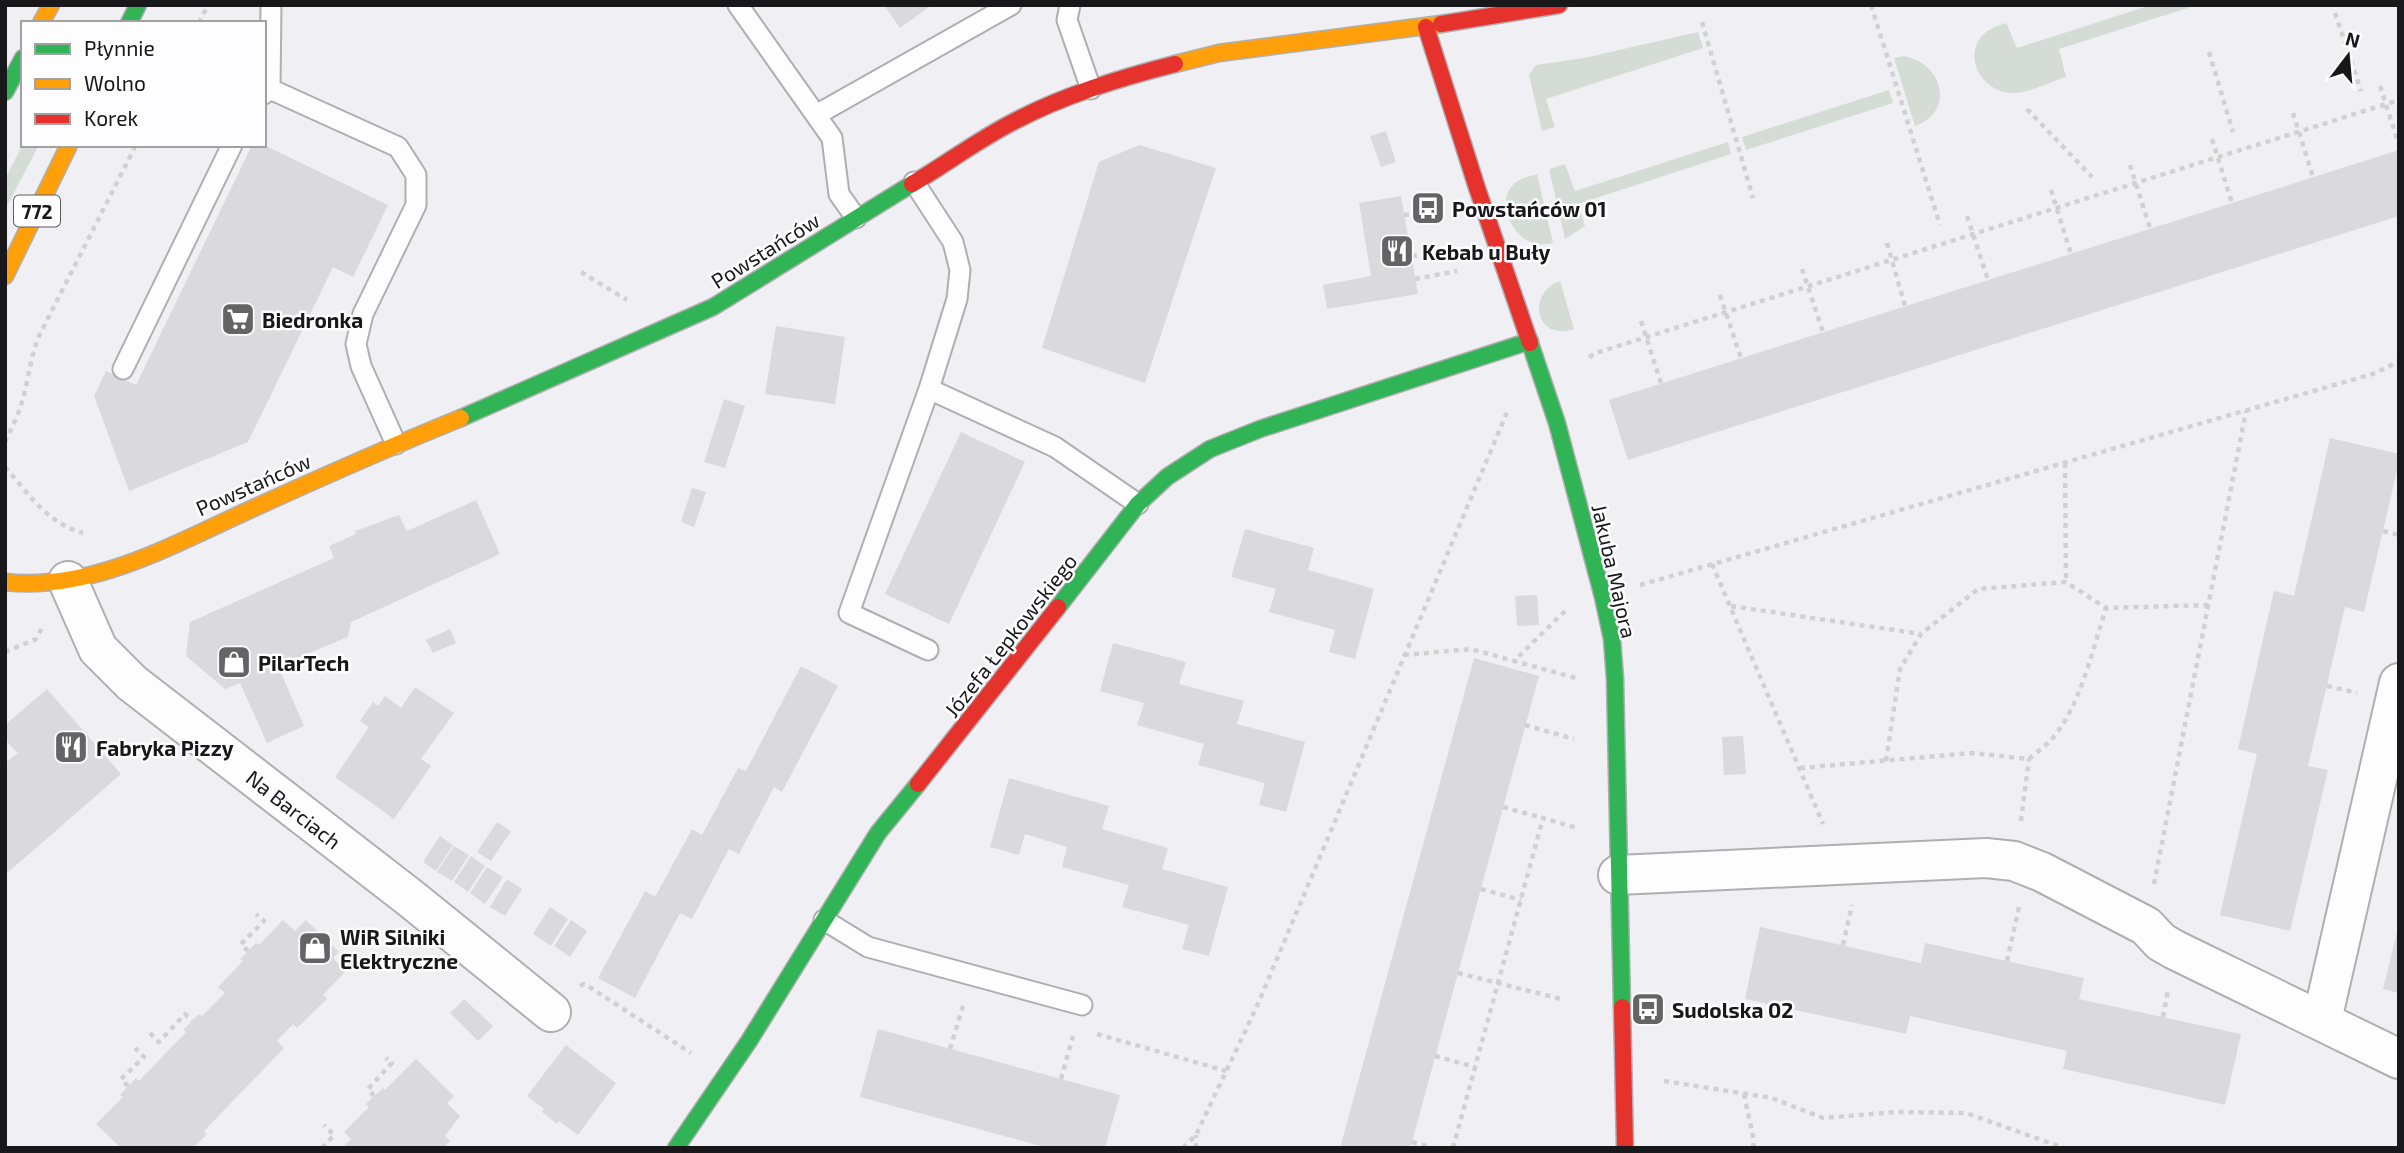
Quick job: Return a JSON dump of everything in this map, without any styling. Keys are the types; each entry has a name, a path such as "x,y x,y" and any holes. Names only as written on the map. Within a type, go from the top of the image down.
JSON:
{"street":[{"path":"42,21 51,5"},
{"path":"130,21 138,5"},
{"name":"Powstańców","path":"5,582 32,585 68,581 128,564 713,307 1013,122 1091,89 1124,77 1219,53 1426,27 1559,5"},
{"name":"Jakuba Majora","path":"1426,27 1477,188 1557,423 1612,639 1625,1148"},
{"path":"5,92 21,62"},
{"name":"772","path":"5,276 68,147"},
{"name":"Józefa Łepkowskiego","path":"676,1148 749,1041 878,833 973,717 1138,504 1190,460 1259,429 1530,341"},
{"name":"Na Barciach","path":"68,581 98,649 132,683 409,897 551,1012"},
{"path":"2322,1020 2399,683"},
{"path":"1618,875 2014,860 2146,926 2161,942 2175,950 2399,1059"}],"lane":[{"path":"271,5 267,91 398,147 416,175 416,205 363,314 356,344 360,366 396,444"},
{"path":"738,5 832,138 839,194 856,218"},
{"path":"816,115 1011,5"},
{"path":"1070,5 1067,20 1091,89"},
{"path":"123,369 231,147"},
{"path":"914,182 953,242 960,270 957,299 929,389 849,613 928,650"},
{"path":"929,389 1055,447 1138,504"},
{"path":"824,920 868,947 1082,1005"}],"path":[{"path":"200,21 208,5"},
{"path":"1871,5 1940,225"},
{"path":"2335,13 2361,91"},
{"path":"1703,22 1753,198"},
{"path":"2209,52 2233,132"},
{"path":"2380,86 2399,145"},
{"path":"1589,357 1726,311 2399,100"},
{"path":"2027,109 2092,177"},
{"path":"2293,113 2313,177"},
{"path":"2212,139 2232,203"},
{"path":"5,442 18,415 30,359 38,336 135,147"},
{"path":"2130,165 2150,228"},
{"path":"2051,190 2071,254"},
{"path":"1405,215 1436,211"},
{"path":"1967,216 1988,280"},
{"path":"1887,243 1905,306"},
{"path":"1412,256 1449,252"},
{"path":"1802,269 1823,332"},
{"path":"1415,279 1457,271"},
{"path":"581,272 637,305"},
{"path":"1720,295 1741,358"},
{"path":"1641,321 1661,383"},
{"path":"1629,588 2376,373 2399,362"},
{"path":"1183,1148 1196,1135 1258,1003 1512,402"},
{"path":"2146,926 2246,411"},
{"path":"2065,463 2066,582"},
{"path":"5,467 56,522 68,529"},
{"path":"2383,531 2399,535"},
{"path":"1712,564 1826,831"},
{"path":"1886,761 1900,669 1921,634 1978,589 2066,582 2106,608 2208,605"},
{"path":"1730,606 1921,634"},
{"path":"2020,824 2029,759 2052,740 2067,717 2106,608"},
{"path":"1514,661 1566,610"},
{"path":"5,652 36,639"},
{"path":"1404,655 1471,649 1587,681"},
{"path":"1525,725 1587,743"},
{"path":"1800,768 1972,753 2029,759"},
{"path":"1503,807 1588,831"},
{"path":"1453,1148 1543,818"},
{"path":"1481,889 1521,900"},
{"path":"1843,945 1853,900"},
{"path":"2007,961 2020,903"},
{"path":"248,951 241,944 264,920 256,914"},
{"path":"1458,973 1561,999"},
{"path":"950,1049 972,975"},
{"path":"551,1012 578,986 584,984 695,1056"},
{"path":"1061,1079 1082,1005"},
{"path":"150,1033 159,1042 185,1014 192,1021"},
{"path":"1075,1027 1226,1072"},
{"path":"128,1086 121,1079 144,1057 135,1048"},
{"path":"1435,1056 1475,1067"},
{"path":"374,1096 368,1089 392,1063 386,1058"},
{"path":"1653,1079 1772,1098 1823,1118 1896,1112 1966,1113 2064,1148"},
{"path":"1744,1093 1755,1141 1753,1148"},
{"path":"322,1148 334,1135 324,1125"},
{"path":"1196,1135 1196,1148"},
{"path":"1412,1142 1433,1148"}],"shaded area":[{"path":"2151,5 2197,5 2059,49 2066,77 2027,91 2014,93 1995,89 1981,76 1974,59 1981,37 2006,23 2017,48"},
{"path":"1698,32 1703,48 1546,99 1555,127 1542,131 1529,75 1536,65 1584,58"},
{"path":"1904,56 1928,68 1940,89 1936,110 1928,119 1915,126 1894,58"},
{"path":"1889,90 1893,103 1746,150 1742,137"},
{"path":"1728,142 1731,154 1578,204 1585,226 1565,239 1549,169 1565,164 1575,191"},
{"path":"21,147 38,147 5,210 5,179"},
{"path":"1537,174 1553,243 1539,244 1526,240 1515,229 1506,207 1508,192 1512,186"},
{"path":"1560,281 1574,329 1561,331 1550,329 1543,322 1539,304 1549,287"}],"building":[{"path":"884,5 932,5 900,28"},
{"path":"1386,131 1396,162 1381,167 1370,136"},
{"path":"1139,145 1216,168 1145,383 1042,348 1099,162"},
{"name":"Biedronka","path":"266,146 388,205 353,277 333,267 248,442 129,491 94,396 106,371 136,385 251,147"},
{"path":"2399,150 2399,216 1628,460 1609,400"},
{"path":"1401,196 1418,294 1327,309 1323,285 1371,276 1359,203"},
{"path":"776,326 845,337 835,404 765,394"},
{"path":"724,399 745,406 725,468 704,462"},
{"path":"961,432 1025,462 949,624 885,594"},
{"path":"2330,438 2399,454 2399,462 2364,612 2345,607 2308,766 2328,770 2290,931 2220,915 2257,754 2238,749 2274,591 2294,596"},
{"path":"692,488 706,492 694,527 681,522"},
{"path":"476,500 500,554 351,622 348,637 278,666 304,726 267,743 240,683 225,689 186,656 190,622 334,558 329,546 356,534 355,531 399,515 407,531"},
{"path":"1245,529 1314,548 1308,570 1374,589 1355,659 1329,652 1335,630 1269,612 1276,589 1231,577"},
{"path":"1537,595 1539,625 1517,626 1515,596"},
{"path":"450,629 456,643 433,653 426,640"},
{"path":"1113,643 1186,662 1179,684 1244,701 1237,724 1305,742 1286,812 1259,805 1265,783 1198,765 1204,744 1137,725 1144,703 1100,691"},
{"path":"1474,658 1539,676 1412,1142 1410,1148 1340,1148"},
{"path":"801,666 838,686 782,792 774,787 739,854 729,849 692,919 680,913 635,998 598,978 645,891 655,897 692,829 702,835 738,768 746,771"},
{"path":"415,687 454,713 421,759 431,766 394,819 335,777 369,727 360,721 373,702 378,706 385,696 401,708"},
{"path":"47,689 121,774 5,875 5,763 18,753 5,740 5,725"},
{"path":"1743,736 1746,774 1724,775 1722,737"},
{"path":"1009,778 1109,806 1102,829 1168,848 1162,869 1228,887 1209,956 1182,949 1189,925 1122,907 1129,885 1062,867 1067,847 1025,834 1019,855 990,847"},
{"path":"497,822 511,831 491,861 477,852"},
{"path":"440,836 453,845 436,871 423,862"},
{"path":"454,846 469,855 452,881 437,872"},
{"path":"471,856 485,866 468,892 454,882"},
{"path":"487,867 503,877 485,904 470,893"},
{"path":"507,879 522,889 505,916 490,907"},
{"path":"550,907 568,919 551,946 533,934"},
{"path":"283,920 295,931 306,920 339,952 333,958 346,971 323,995 327,999 297,1028 293,1024 277,1041 284,1048 204,1131 207,1134 193,1148 121,1148 96,1124 123,1097 120,1095 128,1086 136,1078 139,1081 186,1032 183,1030 225,993 218,987 243,961 240,959 256,943 259,945"},
{"path":"571,920 587,931 570,957 554,946"},
{"path":"1760,927 1921,963 1925,943 2084,978 2079,999 2241,1034 2225,1105 2063,1069 2067,1051 1910,1016 1906,1034 1745,999"},
{"path":"2399,928 2399,993 2383,989"},
{"path":"464,999 493,1026 478,1041 450,1013"},
{"path":"878,1029 1120,1095 1105,1148 1048,1148 860,1097"},
{"path":"566,1045 616,1083 578,1135 559,1121 557,1124 527,1096"},
{"path":"416,1059 454,1096 447,1103 460,1116 445,1136 450,1141 443,1148 342,1148 351,1139 344,1132 369,1107 366,1104 383,1088 385,1090"}],"traffic: fast":[{"path":"130,21 138,5"},
{"path":"5,92 21,62"},
{"path":"461,418 713,307 912,184"},
{"path":"1058,607 1138,504 1167,477 1210,449 1260,429 1530,341"},
{"path":"1530,343 1557,423 1612,639 1622,1007"},
{"path":"676,1148 749,1041 878,833 918,784"}],"traffic: slow":[{"path":"42,21 51,5"},
{"path":"1175,64 1219,53 1441,24"},
{"path":"5,276 68,147"},
{"path":"5,582 38,583 71,579 134,561 461,418"}],"traffic: jam":[{"path":"1441,24 1559,5"},
{"path":"1426,27 1530,343"},
{"path":"912,184 987,136 1032,112 1092,88 1175,64"},
{"path":"918,784 1058,607"},
{"path":"1622,1007 1625,1148"}],"place":[{"name":"Powstańców 01","path":"1428,208"},
{"name":"Kebab u Buły","path":"1397,251"},
{"name":"Biedronka","path":"238,319"},
{"name":"PilarTech","path":"234,662"},
{"name":"Fabryka Pizzy","path":"71,747"},
{"name":"WiR Silniki Elektryczne","path":"315,948"},
{"name":"Sudolska 02","path":"1648,1009"}]}
